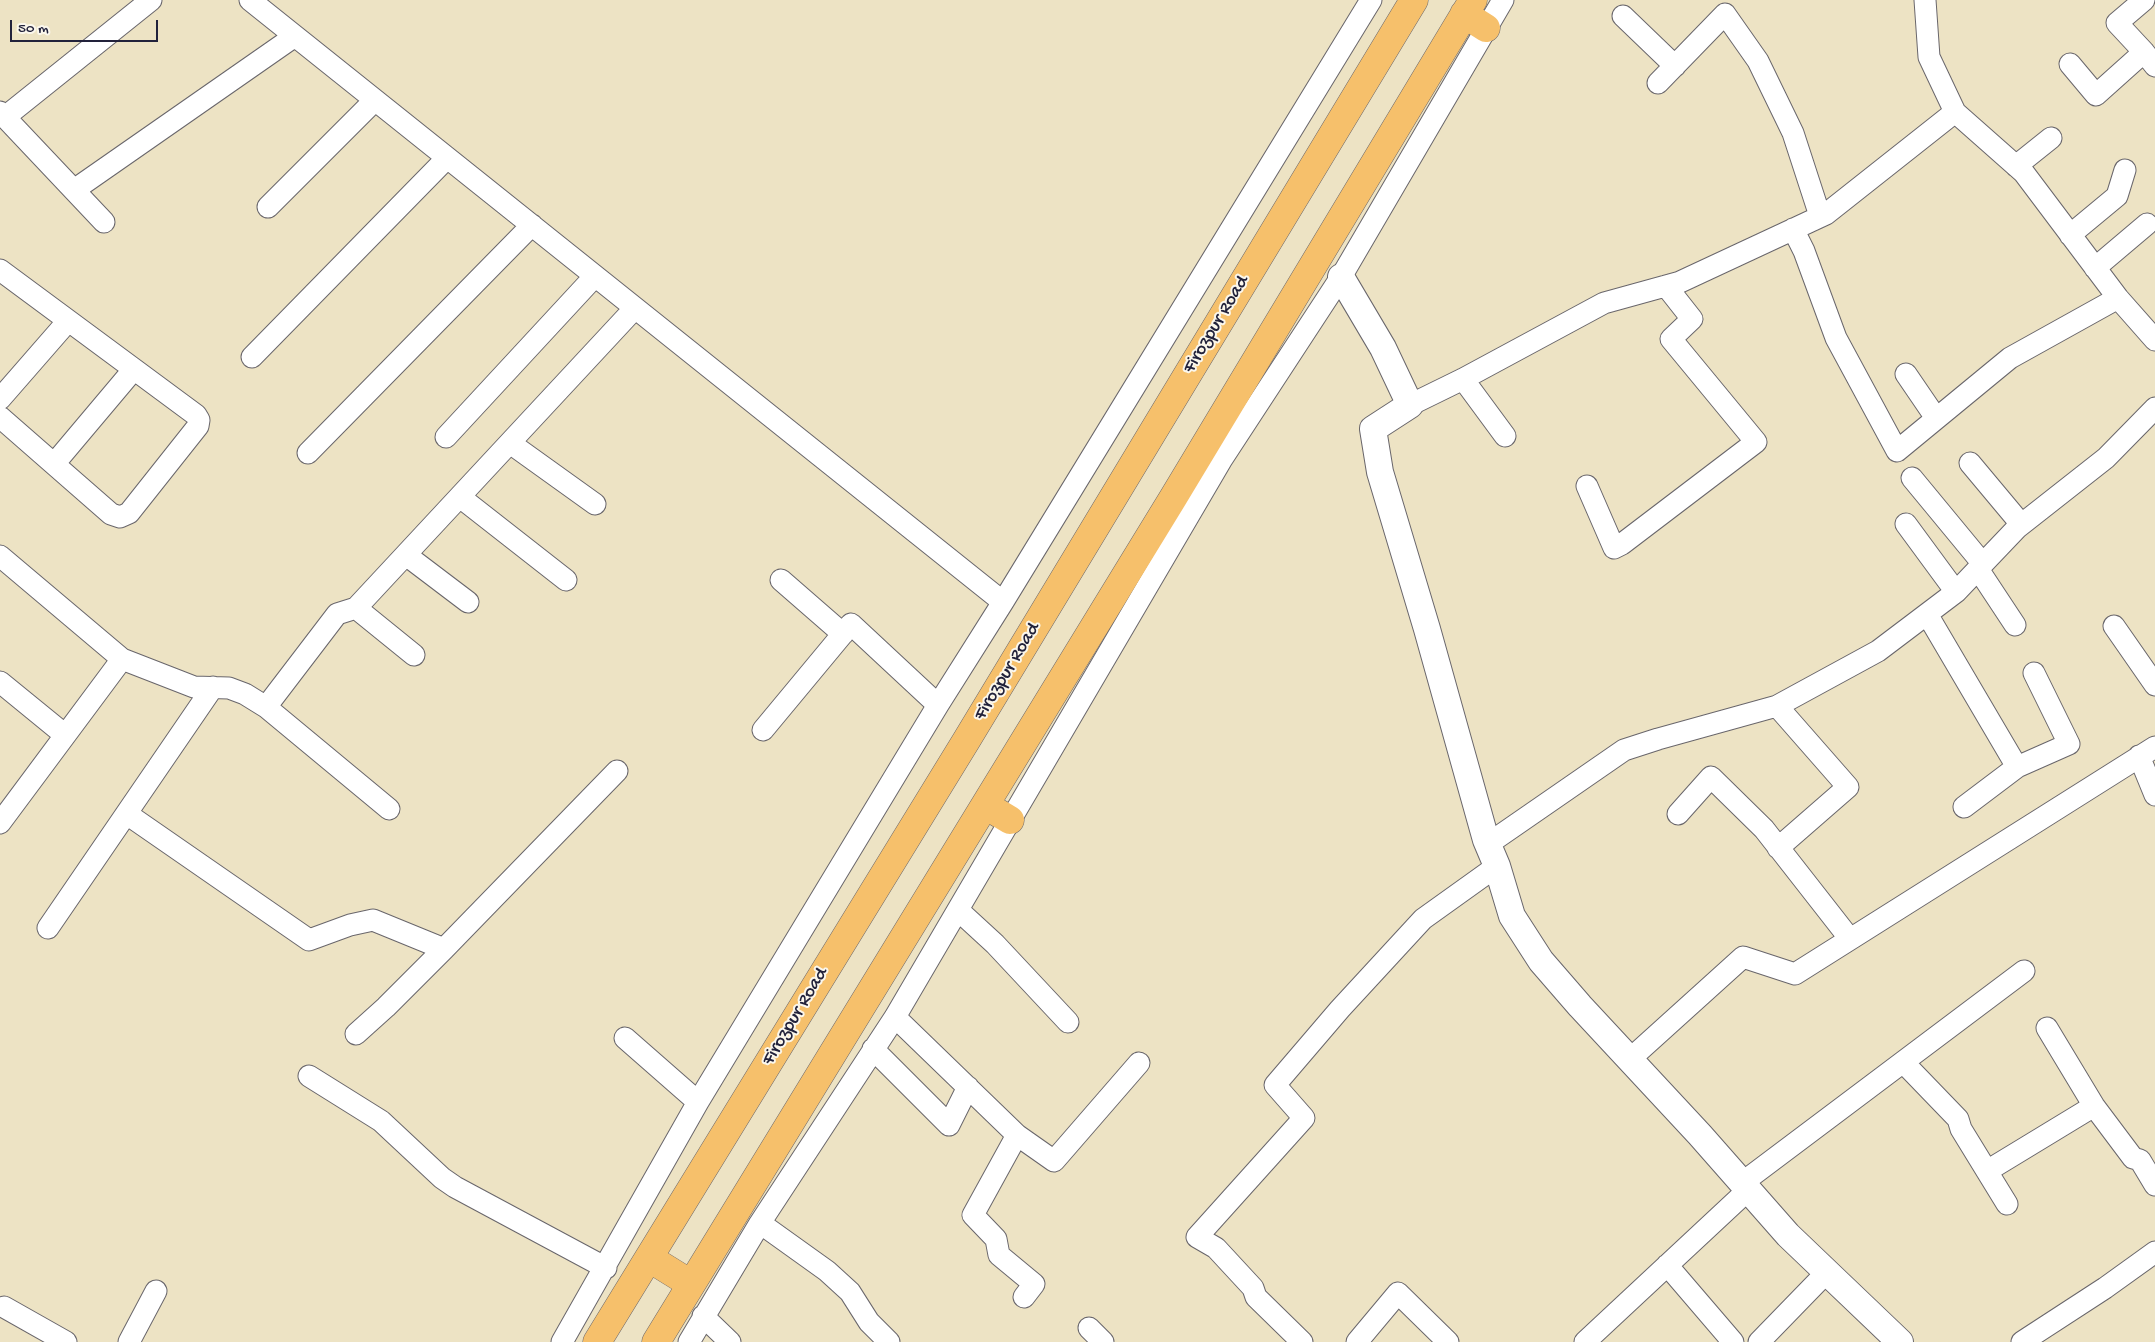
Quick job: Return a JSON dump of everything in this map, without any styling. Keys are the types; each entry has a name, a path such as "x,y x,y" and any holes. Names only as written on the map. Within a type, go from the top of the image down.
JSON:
{"highway":[{"name":"Firozpur Road","path":"597,1342 966,741 1414,0"},
{"path":"656,1342 1173,498 1474,14"},
{"path":"985,805 1010,820"},
{"path":"649,1258 691,1284"}],"street":[{"path":"104,222 2,114 151,0"},
{"path":"250,0 1003,602"},
{"path":"562,1342 606,1268 698,1102 938,705 1371,0"},
{"path":"689,1342 760,1223 895,1017 1222,459 1342,277 1474,14 1503,0"},
{"path":"1925,0 1929,56 1956,112 2024,174 2118,298 2155,340"},
{"path":"2070,64 2096,95 2149,59 2117,23 2144,0"},
{"path":"1658,83 1725,14 1758,61 1792,133 1820,216"},
{"path":"1623,16 1675,66"},
{"path":"74,190 295,36"},
{"path":"268,207 375,100"},
{"path":"1900,1342 1788,1235 1541,961 1512,916 1492,855 1380,472 1373,429 1410,405 1463,379 1604,303 1680,282 1820,216 1956,112"},
{"path":"2016,166 2051,138"},
{"path":"252,357 447,158"},
{"path":"2070,235 2117,196 2125,170"},
{"path":"2095,268 2147,224"},
{"path":"308,452 532,225"},
{"path":"1793,229 1804,250 1836,338 1896,451 2010,358 2118,298"},
{"path":"0,270 196,415 199,420 198,426 129,513 120,517 111,514 0,417"},
{"path":"446,437 595,276"},
{"path":"1342,277 1383,348 1410,405"},
{"path":"1587,486 1614,548 1622,544 1756,442 1671,338 1692,319 1666,286"},
{"path":"266,707 337,614 356,608 635,308"},
{"path":"0,399 68,320"},
{"path":"54,464 134,369"},
{"path":"1906,374 1936,418"},
{"path":"1463,379 1505,436"},
{"path":"1302,1342 1256,1297 1253,1288 1216,1248 1197,1237 1304,1118 1275,1085 1422,919 1492,855 1624,750 1777,706 1878,651 1956,592 2021,524 2106,458 2155,408"},
{"path":"510,443 595,504"},
{"path":"1970,462 2021,524"},
{"path":"1912,478 1981,566 2015,625"},
{"path":"460,497 566,580"},
{"path":"1906,524 1956,592"},
{"path":"406,555 468,602"},
{"path":"0,556 122,659 194,687 229,688 245,694 266,707 389,809"},
{"path":"781,580 842,634"},
{"path":"356,608 414,656"},
{"path":"1927,614 2017,767"},
{"path":"763,730 851,624 938,705"},
{"path":"2114,626 2155,685"},
{"path":"0,823 122,659"},
{"path":"1964,807 2017,767 2069,744 2034,673"},
{"path":"0,682 65,735"},
{"path":"48,928 213,687"},
{"path":"1777,706 1848,787 1778,848"},
{"path":"1629,1060 1743,957 1795,974 2147,752 2155,795"},
{"path":"356,1034 444,949 617,771"},
{"path":"1678,814 1711,777 1764,829 1850,939"},
{"path":"127,814 309,940 350,925 373,920 444,949"},
{"path":"958,910 995,944 1068,1022"},
{"path":"1585,1342 1667,1265 1745,1186 1903,1062 2024,971"},
{"path":"895,1017 1016,1135 1054,1161 1139,1063"},
{"path":"2047,1028 2094,1106 2133,1158 2140,1160 2155,1185"},
{"path":"625,1038 698,1102"},
{"path":"873,1048 950,1124 968,1087"},
{"path":"1903,1062 1958,1118 1961,1129 2007,1204"},
{"path":"309,1076 380,1121 442,1178 455,1187 606,1268"},
{"path":"1987,1171 2094,1106"},
{"path":"1016,1135 973,1215 996,1239 999,1255 1034,1284 1024,1297"},
{"path":"760,1223 827,1271 850,1292 869,1322 889,1342"},
{"path":"2022,1342 2105,1288 2155,1252"},
{"path":"1667,1265 1733,1342"},
{"path":"1758,1342 1827,1272"},
{"path":"129,1342 156,1291"},
{"path":"1357,1342 1398,1292 1448,1342"},
{"path":"4,1307 66,1342"},
{"path":"703,1316 730,1342"}]}
